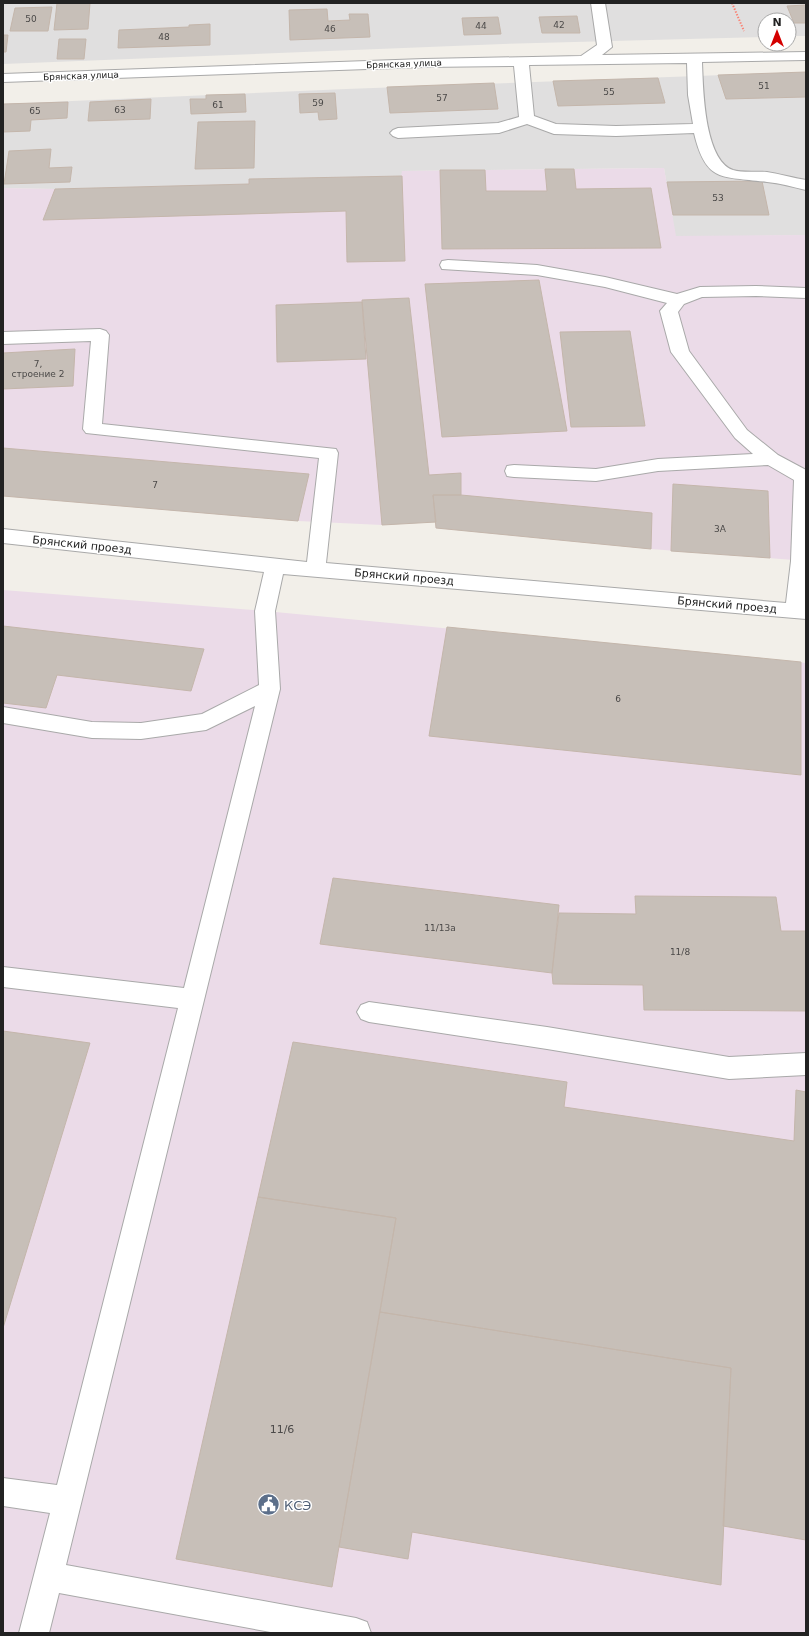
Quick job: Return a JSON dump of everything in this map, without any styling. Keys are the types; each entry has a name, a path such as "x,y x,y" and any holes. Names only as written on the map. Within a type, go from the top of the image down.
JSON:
{"street":[{"path":"584,60 605,47 598,3"},
{"name":"Брянская улица","path":"3,78 424,63 806,56"},
{"path":"694,58 696,95 701,128 706,149 713,163 730,174 766,177 806,186"},
{"path":"521,61 527,119"},
{"path":"398,133 499,128 527,119 554,130 616,131 701,128"},
{"path":"448,266 537,270 605,282 678,300"},
{"path":"800,611 804,477 771,459 741,434 680,352 669,311 678,300 700,292 756,291 806,294"},
{"path":"3,338 100,335 92,429 329,453 316,569"},
{"path":"514,471 596,475 658,465 771,459"},
{"name":"Брянский проезд","path":"3,536 275,566 800,611"},
{"path":"34,1633 270,689 265,611 275,566"},
{"path":"3,715 92,730 141,731 206,722 270,689"},
{"path":"3,977 192,999"},
{"path":"368,1012 547,1038 729,1068 806,1064"},
{"path":"3,1492 67,1501"},
{"path":"48,1576 356,1633"}],"shaded area":[{"path":"3,3 806,3 806,36 797,36 797,12 757,12 757,37 503,44 3,64"},
{"path":"806,72 806,235 675,237 664,168 402,171 402,176 249,179 249,184 55,189 3,188 3,104 346,89"},
{"path":"664,168 676,236 806,235 806,561 651,549 436,528 435,522 382,525 298,521 3,496 3,188 55,189 248,184 249,179 401,176 402,171"},
{"path":"3,590 265,611 806,663 806,1633 3,1633"}],"building":[{"path":"57,3 90,3 88,29 54,30"},
{"path":"806,5 806,23 797,23 797,12 789,12 787,6"},
{"path":"52,7 48,31 10,31 15,8"},
{"path":"327,9 328,21 350,20 349,14 368,14 370,37 290,40 289,10"},
{"path":"577,16 580,33 542,33 539,17"},
{"path":"498,17 501,34 464,35 462,18"},
{"path":"210,24 210,45 118,48 119,30 189,27 189,25"},
{"path":"3,35 8,35 6,52 3,52"},
{"path":"59,39 86,39 84,59 57,59"},
{"path":"806,72 806,97 726,99 718,75"},
{"path":"658,78 665,103 558,106 553,81"},
{"path":"494,83 498,109 390,113 387,87"},
{"path":"335,93 337,119 319,120 318,112 300,113 299,94"},
{"path":"245,94 246,112 191,114 190,99 206,99 206,95"},
{"path":"151,99 150,119 88,121 90,102"},
{"path":"68,102 67,118 31,120 30,131 3,132 3,104"},
{"path":"255,121 254,168 195,169 198,122"},
{"path":"51,149 49,168 72,167 70,182 4,184 9,151"},
{"path":"545,169 574,169 576,189 651,188 661,248 442,249 440,170 485,170 486,191 547,191"},
{"path":"402,176 405,261 347,262 346,211 43,220 55,189 249,184 249,179"},
{"path":"762,181 769,215 673,215 667,182"},
{"path":"539,280 567,431 442,437 425,284"},
{"path":"409,298 429,475 461,473 461,495 433,495 436,522 382,525 362,300"},
{"path":"362,302 366,359 277,362 276,305"},
{"path":"630,331 645,426 571,427 560,332"},
{"path":"75,349 73,386 3,389 3,353"},
{"path":"3,448 309,474 298,521 3,496"},
{"path":"673,484 768,491 770,558 671,551"},
{"path":"433,495 461,495 652,513 651,549 436,528"},
{"path":"3,626 204,649 191,691 57,675 46,708 3,703"},
{"path":"447,627 801,662 801,775 429,736"},
{"path":"333,878 559,905 552,973 320,944"},
{"path":"635,896 776,897 781,931 806,931 806,1011 644,1010 643,985 553,984 552,973 559,913 636,914"},
{"path":"3,1031 90,1043 3,1328"},
{"path":"293,1042 567,1082 564,1107 794,1141 796,1090 806,1092 806,1540 723,1526 731,1368 380,1312 396,1218 258,1197"},
{"path":"258,1197 396,1218 332,1587 176,1559"},
{"path":"380,1312 731,1368 721,1585 412,1532 408,1559 339,1547"}],"place":[{"name":"КСЭ","path":"269,1505"}]}
